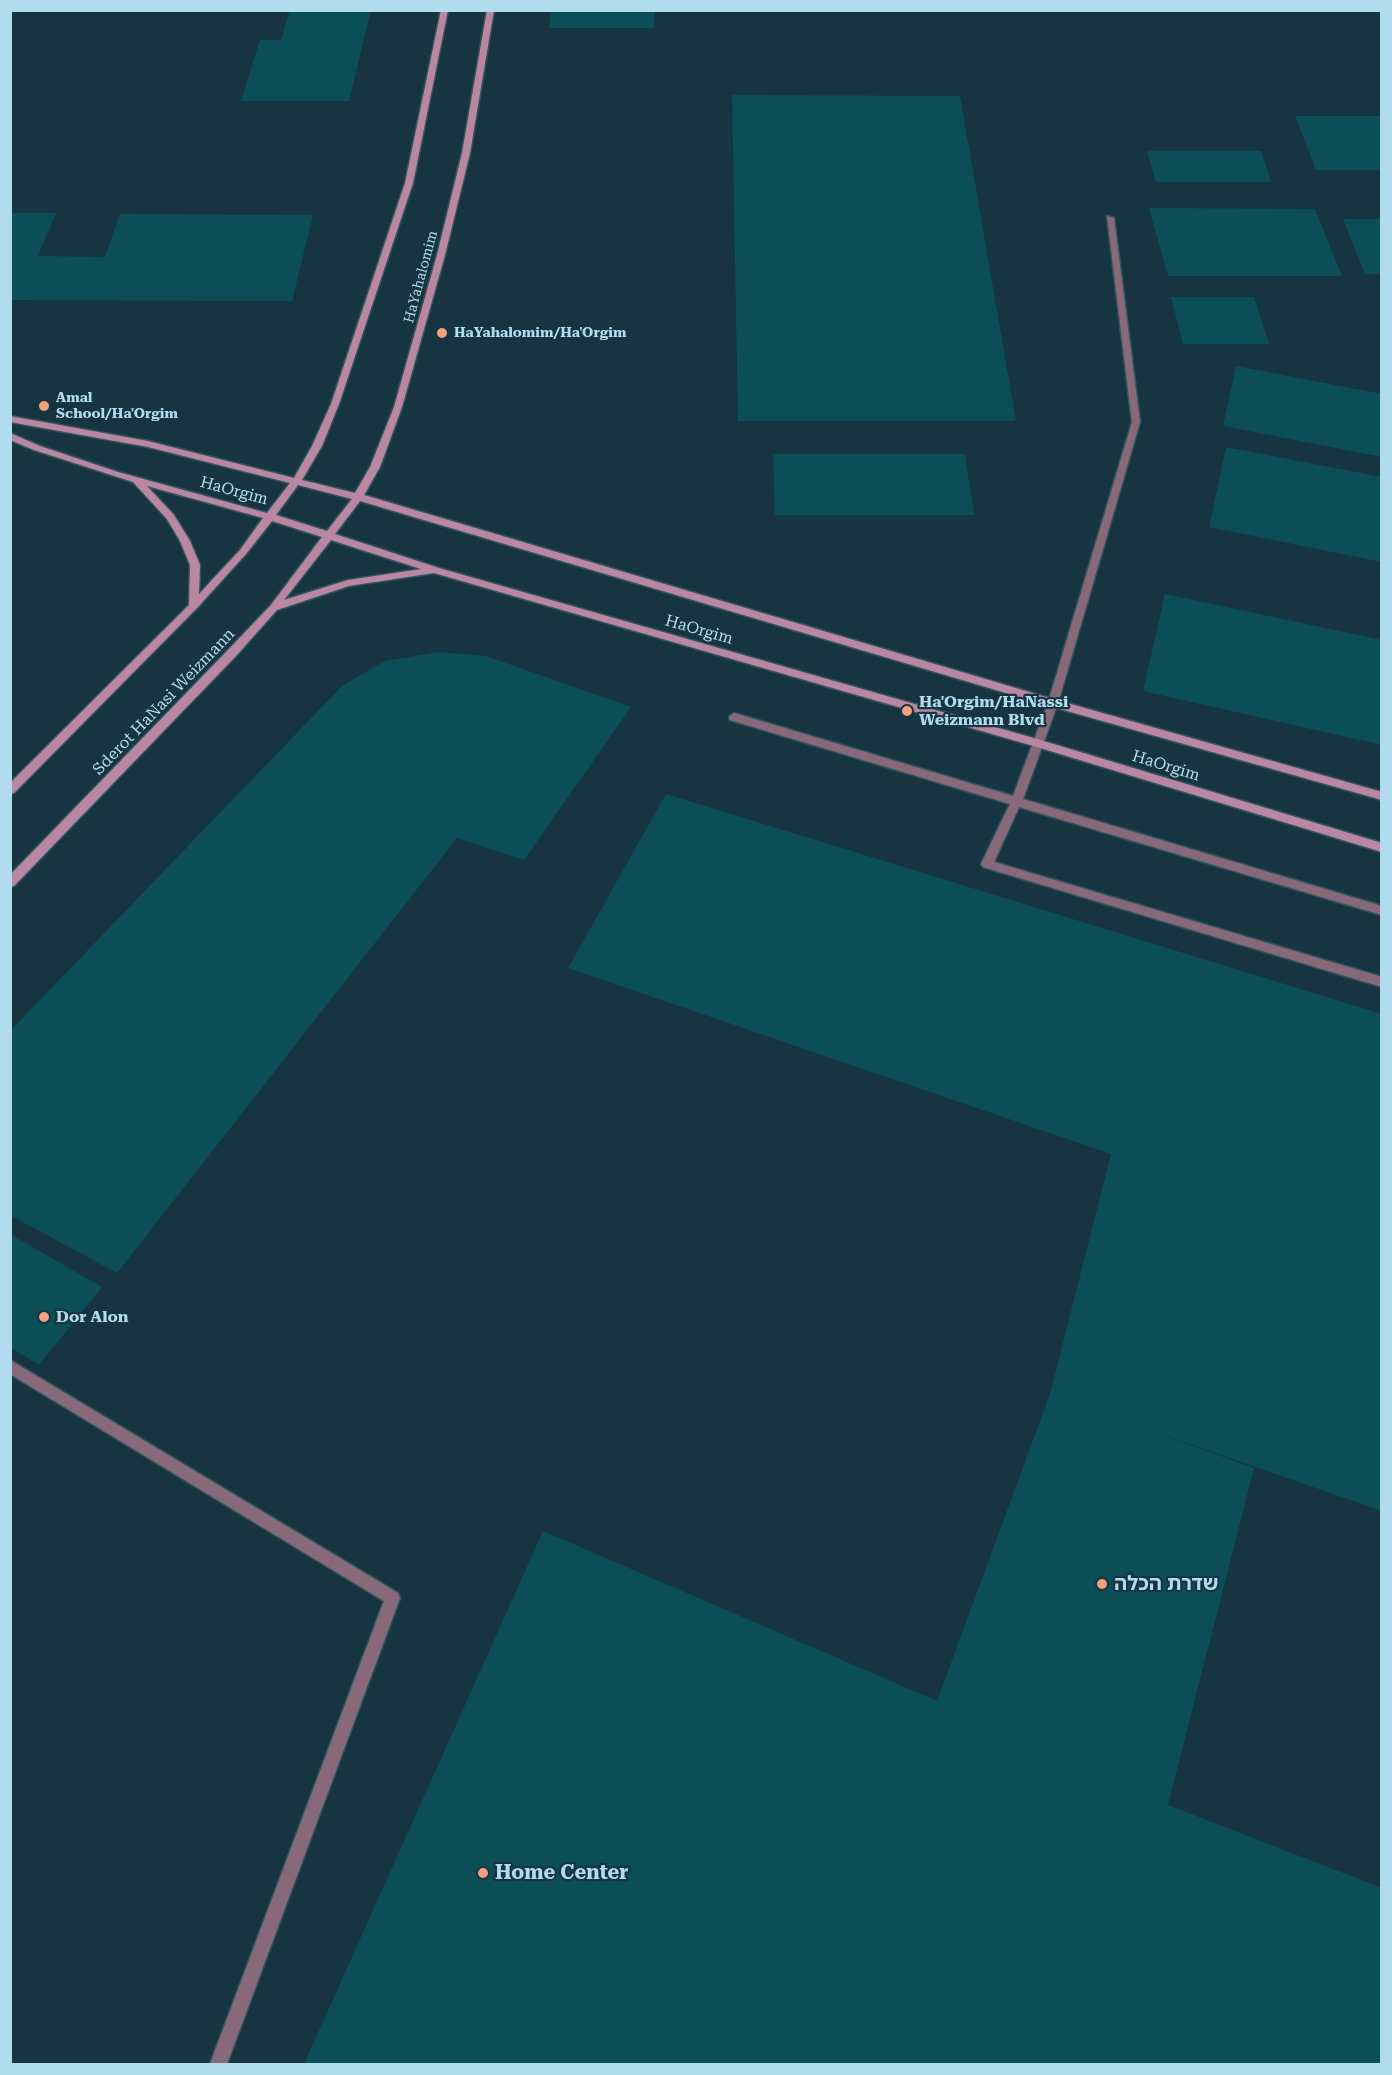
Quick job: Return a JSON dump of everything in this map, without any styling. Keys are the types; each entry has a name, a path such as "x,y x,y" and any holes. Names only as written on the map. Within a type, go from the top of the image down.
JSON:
{"street":[{"path":"10,790 194,606 271,517 317,446 335,404 409,183 445,10"},
{"name":"HaYahalomim","path":"331,535 358,497 375,466 398,407 441,255 466,153 491,10"},
{"name":"HaOrgim","path":"10,419 137,441 297,480 1053,703 1382,796"},
{"name":"HaOrgim","path":"10,436 37,448 136,480 271,517 436,570 1037,743 1382,848"},
{"path":"136,480 171,517 185,541 195,565 194,606"},
{"name":"Sderot HaNasi Weizmann","path":"10,883 274,607 331,535"},
{"path":"274,607 348,583 436,570"}],"lane":[{"path":"1110,218 1136,422 1053,703 1017,800 987,864 1382,982"},
{"path":"734,717 1382,911"},
{"path":"10,1366 393,1598 219,2064"}],"building":[{"path":"290,10 371,10 349,101 241,101 260,40 281,40"},
{"path":"551,10 655,10 654,28 549,28"},
{"path":"732,95 960,96 1016,421 738,421"},
{"path":"1295,116 1382,116 1382,170 1316,170"},
{"path":"1147,151 1261,151 1271,182 1156,182"},
{"path":"1149,208 1315,209 1342,276 1168,276"},
{"path":"10,213 56,213 38,256 105,257 120,214 313,215 292,301 10,300"},
{"path":"1343,219 1382,219 1382,274 1365,274"},
{"path":"1171,297 1254,297 1269,344 1183,344"},
{"path":"1236,366 1382,394 1382,457 1223,426"},
{"path":"1226,447 1382,477 1382,562 1209,527"},
{"path":"773,454 965,454 974,515 775,515"},
{"path":"1165,594 1382,640 1382,745 1143,691"},
{"path":"438,652 486,656 631,707 524,860 457,838 117,1273 10,1215 10,1031 342,686 385,661"},
{"path":"666,794 1382,1014 1382,1511 1135,1425 1254,1468 1168,1805 1382,1888 1382,2064 304,2064 543,1531 937,1701 1050,1394 1111,1154 568,968"},
{"name":"Dor Alon","path":"10,1234 102,1287 39,1365 10,1347"}],"place":[{"name":"HaYahalomim/Ha'Orgim","path":"442,333"},
{"name":"Amal School/Ha'Orgim","path":"44,406"},
{"name":"Ha'Orgim/HaNassi Weizmann Blvd","path":"907,711"},
{"name":"Dor Alon","path":"44,1317"},
{"name":"שדרת הכלה","path":"1102,1584"},
{"name":"Home Center","path":"483,1873"}]}
